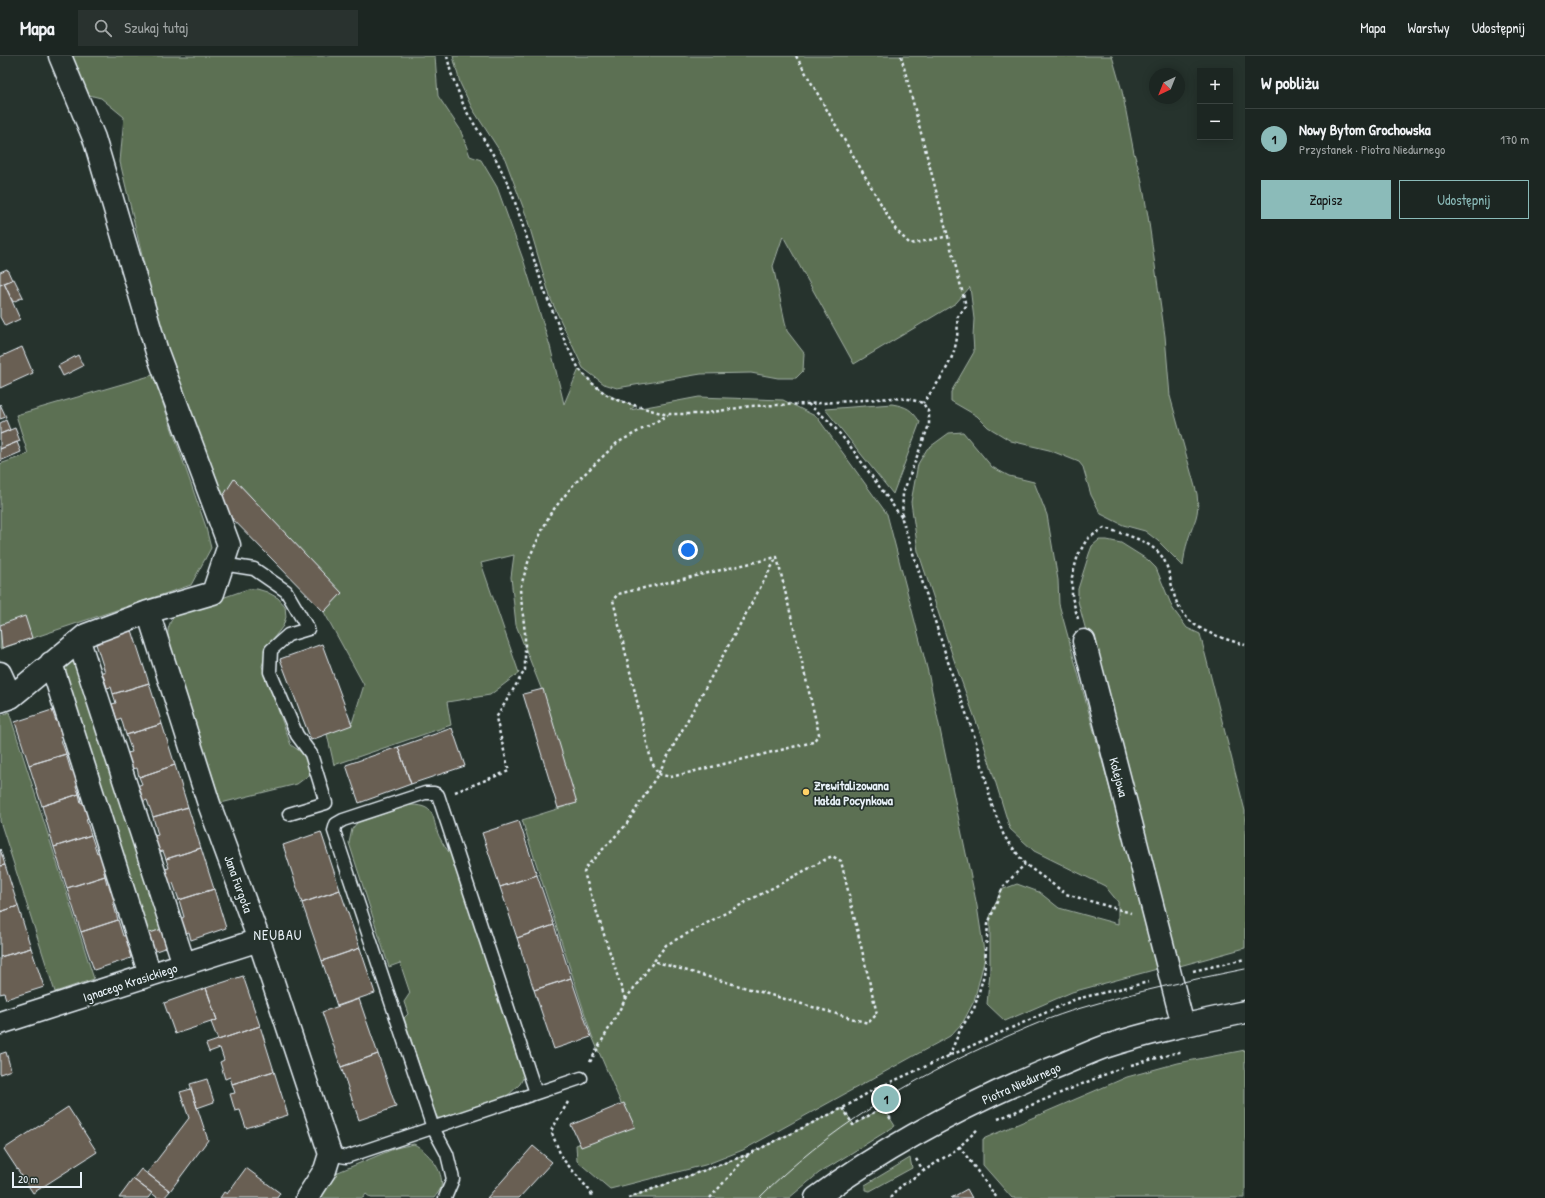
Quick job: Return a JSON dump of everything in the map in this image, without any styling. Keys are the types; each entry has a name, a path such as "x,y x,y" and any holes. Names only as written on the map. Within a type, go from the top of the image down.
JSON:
{"street":[{"path":"0,673 6,699 86,635 148,612 213,593 229,545 157,352 94,138 60,56"},
{"name":"Jana Furgoła","path":"148,612 209,804 259,940 330,1154"},
{"path":"79,641 184,964"},
{"name":"Kolejowa","path":"1084,641 1183,1025"},
{"path":"51,663 150,975"},
{"name":"Ignacego Krasickiego","path":"1,1019 150,975 259,940"},
{"name":"Piotra Niedurnego","path":"816,1198 844,1178 904,1140 1007,1088 1104,1048 1183,1025 1245,1012"},
{"path":"306,1198 325,1170 330,1154"}],"lane":[{"path":"222,564 254,569 286,592 308,629 288,635 271,650 270,672 297,735 311,754 326,803 289,814"},
{"path":"445,1198 453,1179 447,1154 433,1128 334,831 336,824 343,820 425,793 434,793 440,798 536,1093"},
{"path":"330,1154 346,1157 581,1078"}],"path":[{"path":"447,56 451,73 465,109 497,161 512,192 544,290 566,344 579,369 593,384 606,395 635,406 668,414 701,414 750,406 808,404 892,398 909,399 923,403 929,413 929,425 904,493 902,519"},
{"path":"796,56 896,230 910,244 949,236"},
{"path":"901,56 966,306 957,318 957,340 948,369 923,403"},
{"path":"808,404 829,420 850,446 902,519 952,674 975,738 992,805 1004,836 1024,864 1066,894 1156,921"},
{"path":"440,798 509,771 496,718 525,670 525,633 520,589 530,556 550,514 574,484 617,443 668,414"},
{"path":"1084,641 1072,597 1072,577 1078,555 1087,539 1104,528 1131,536 1149,545 1163,558 1178,606 1190,621 1205,632 1245,645"},
{"path":"658,774 651,760 613,600 618,594 777,557"},
{"path":"658,774 672,777 791,748 813,742 819,734 777,557"},
{"path":"625,1000 584,873 586,866 626,824 658,774 777,557"},
{"path":"593,1198 590,1191 562,1158 551,1131 625,1000 653,961 666,945 832,856 841,861 877,1014 868,1023 653,961"},
{"path":"949,1056 961,1028 974,1009 984,975 988,924 1003,887 1024,864"},
{"path":"628,1198 749,1154 843,1108 873,1090 1076,999 1245,959"},
{"path":"995,1121 1124,1067 1184,1051"},
{"path":"843,1108 854,1125 883,1107 904,1140"},
{"path":"890,1198 901,1186 959,1146 981,1127"},
{"path":"959,1146 997,1198"},
{"path":"710,1198 749,1154"}],"green space":[{"path":"71,56 435,56 438,96 460,129 470,156 481,160 497,187 524,262 550,346 564,404 579,369 604,392 635,406 630,410 699,397 783,400 817,417 887,514 928,672 977,906 985,958 974,1001 963,1022 950,1036 743,1150 705,1165 610,1189 577,1161 576,1145 630,1124 592,1036 522,820 576,803 541,688 516,625 511,577 514,555 481,563 519,673 490,695 447,702 451,725 334,765 327,734 352,723 364,685 324,612 342,593 235,480 218,504 164,349 120,162 124,117 101,98 89,95"},
{"path":"453,56 1112,56 1122,91 1148,216 1165,336 1170,396 1197,494 1198,508 1187,543 1183,566 1158,541 1145,531 1123,525 1101,514 1091,495 1083,467 1079,462 1049,450 1011,441 988,427 977,416 951,401 951,392 974,352 974,319 970,287 956,303 854,364 783,236 773,266 787,331 804,353 803,371 796,378 778,378 751,373 701,374 617,388 604,384 583,368 551,300 526,215 505,159 472,108 460,83"},
{"path":"153,375 205,524 211,548 191,585 0,649 0,464 28,454 16,415"},
{"path":"892,404 909,409 920,422 893,494 825,409"},
{"path":"963,432 992,467 1009,476 1034,482 1047,515 1058,580 1059,604 1139,895 1161,968 1072,992 1005,1021 987,1004 990,972 990,917 1001,890 1017,884 1039,892 1059,908 1118,924 1118,902 1105,886 1034,851 1010,829 981,735 956,666 918,551 911,502 918,464 927,449 949,433"},
{"path":"1099,540 1121,543 1148,560 1156,568 1173,609 1187,628 1200,634 1245,811 1245,948 1176,967 1078,601 1078,589 1089,554 1092,546"},
{"path":"248,589 257,589 267,592 278,598 285,606 286,617 283,626 269,644 262,666 291,745 307,756 313,772 297,784 221,803 168,640 168,629 176,614"},
{"path":"79,641 165,928 147,934 51,663"},
{"path":"9,712 94,979 55,992 0,821 0,716"},
{"path":"410,805 426,808 430,811 433,815 438,833 443,843 460,865 525,1074 520,1084 503,1100 444,1119 438,1118 435,1113 404,1018 408,1014 404,1002 410,993 400,963 389,967 349,843 352,829 357,823"},
{"path":"1245,1050 1245,1198 1012,1198 983,1165 983,1139 1127,1077 1178,1063"},
{"path":"883,1107 895,1126 819,1173 789,1198 628,1198 749,1154 843,1108 854,1125"},
{"path":"414,1144 429,1156 438,1168 442,1181 441,1187 434,1198 371,1198 366,1194 363,1198 305,1198 331,1175 396,1148"},
{"path":"910,1158 912,1168 870,1191 865,1190 865,1185"}],"building":[{"path":"7,269 12,280 0,285 0,272"},
{"path":"14,279 23,297 13,302 4,283"},
{"path":"4,283 20,319 5,326 0,317 0,285"},
{"path":"22,347 33,373 0,388 0,357"},
{"path":"78,355 83,366 63,376 58,366"},
{"path":"0,404 6,417 0,419"},
{"path":"6,420 10,430 0,434 0,423"},
{"path":"15,428 20,441 0,449 0,434"},
{"path":"17,442 21,452 0,461 0,449"},
{"path":"234,479 342,593 324,612 218,504"},
{"path":"25,616 32,638 2,648 0,625"},
{"path":"132,630 149,683 113,694 111,687 107,688 102,672 105,672 95,641"},
{"path":"322,644 352,725 311,740 280,659"},
{"path":"149,683 162,724 126,735 121,718 117,720 112,704 116,703 113,694"},
{"path":"543,689 577,803 558,808 523,694"},
{"path":"52,710 56,721 60,720 65,735 60,737 66,754 29,765 15,722"},
{"path":"162,724 175,765 139,777 137,768 132,769 127,753 132,752 126,735"},
{"path":"452,728 465,766 411,784 398,747"},
{"path":"398,747 411,784 359,803 346,765"},
{"path":"66,754 71,771 76,769 81,784 76,786 79,794 42,806 29,765"},
{"path":"175,765 188,807 153,817 147,800 142,802 137,786 142,784 139,777"},
{"path":"79,794 81,803 86,801 91,817 86,819 91,835 54,847 42,806"},
{"path":"188,807 201,848 166,859 163,851 159,852 154,836 158,835 153,817"},
{"path":"519,821 537,875 500,887 482,833"},
{"path":"321,832 340,890 302,903 283,845"},
{"path":"91,835 97,853 102,851 108,867 103,869 105,876 67,888 54,847"},
{"path":"201,848 214,889 179,900 173,883 169,885 164,869 169,868 166,859"},
{"path":"0,849 5,865 0,866"},
{"path":"5,865 18,906 0,912 0,866"},
{"path":"537,875 554,925 517,938 500,887"},
{"path":"105,876 107,884 112,883 118,901 113,902 118,920 81,932 67,888"},
{"path":"214,889 226,928 191,940 189,932 184,934 180,919 184,917 179,900"},
{"path":"340,890 360,948 322,961 302,903"},
{"path":"18,906 31,948 0,957 0,912"},
{"path":"118,920 123,936 129,935 134,950 129,951 131,958 94,970 81,932"},
{"path":"554,925 571,978 534,990 517,938"},
{"path":"165,928 170,946 153,952 147,934"},
{"path":"31,948 44,987 6,999 4,993 0,994 0,957"},
{"path":"360,948 375,993 337,1006 322,961"},
{"path":"243,976 260,1026 218,1040 211,1022 217,1020 206,988"},
{"path":"571,978 591,1037 554,1049 534,990"},
{"path":"206,988 217,1020 175,1034 164,1003"},
{"path":"359,999 378,1054 341,1067 322,1012"},
{"path":"260,1026 274,1071 232,1084 230,1077 225,1079 220,1062 224,1060 220,1048 209,1052 206,1044"},
{"path":"6,1052 11,1070 0,1074 0,1054"},
{"path":"378,1054 396,1107 359,1120 341,1067"},
{"path":"274,1071 288,1115 246,1128 240,1110 235,1111 230,1094 235,1093 232,1084"},
{"path":"207,1079 214,1102 197,1108 190,1084"},
{"path":"191,1089 208,1140 170,1191 147,1173 189,1118 180,1092"},
{"path":"624,1103 635,1127 581,1147 571,1125"},
{"path":"68,1107 97,1152 33,1193 4,1149"},
{"path":"533,1146 552,1162 519,1198 487,1198"},
{"path":"246,1168 280,1193 277,1198 220,1198 224,1192 227,1194"},
{"path":"141,1169 170,1191 164,1198 158,1198 133,1179"},
{"path":"133,1179 152,1193 148,1198 119,1198"},
{"path":"967,1189 972,1198 951,1198"}],"tram line":[{"path":"759,1198 785,1173 842,1128 902,1089 966,1055 1050,1018 1071,1011 1183,982 1245,969"}],"place":[{"name":"Zrewitalizowana Hałda Pocynkowa","path":"806,792"},
{"name":"Nowy Bytom Grochowska","path":"886,1099"}],"district":[{"name":"NEUBAU","path":"278,934"}]}
